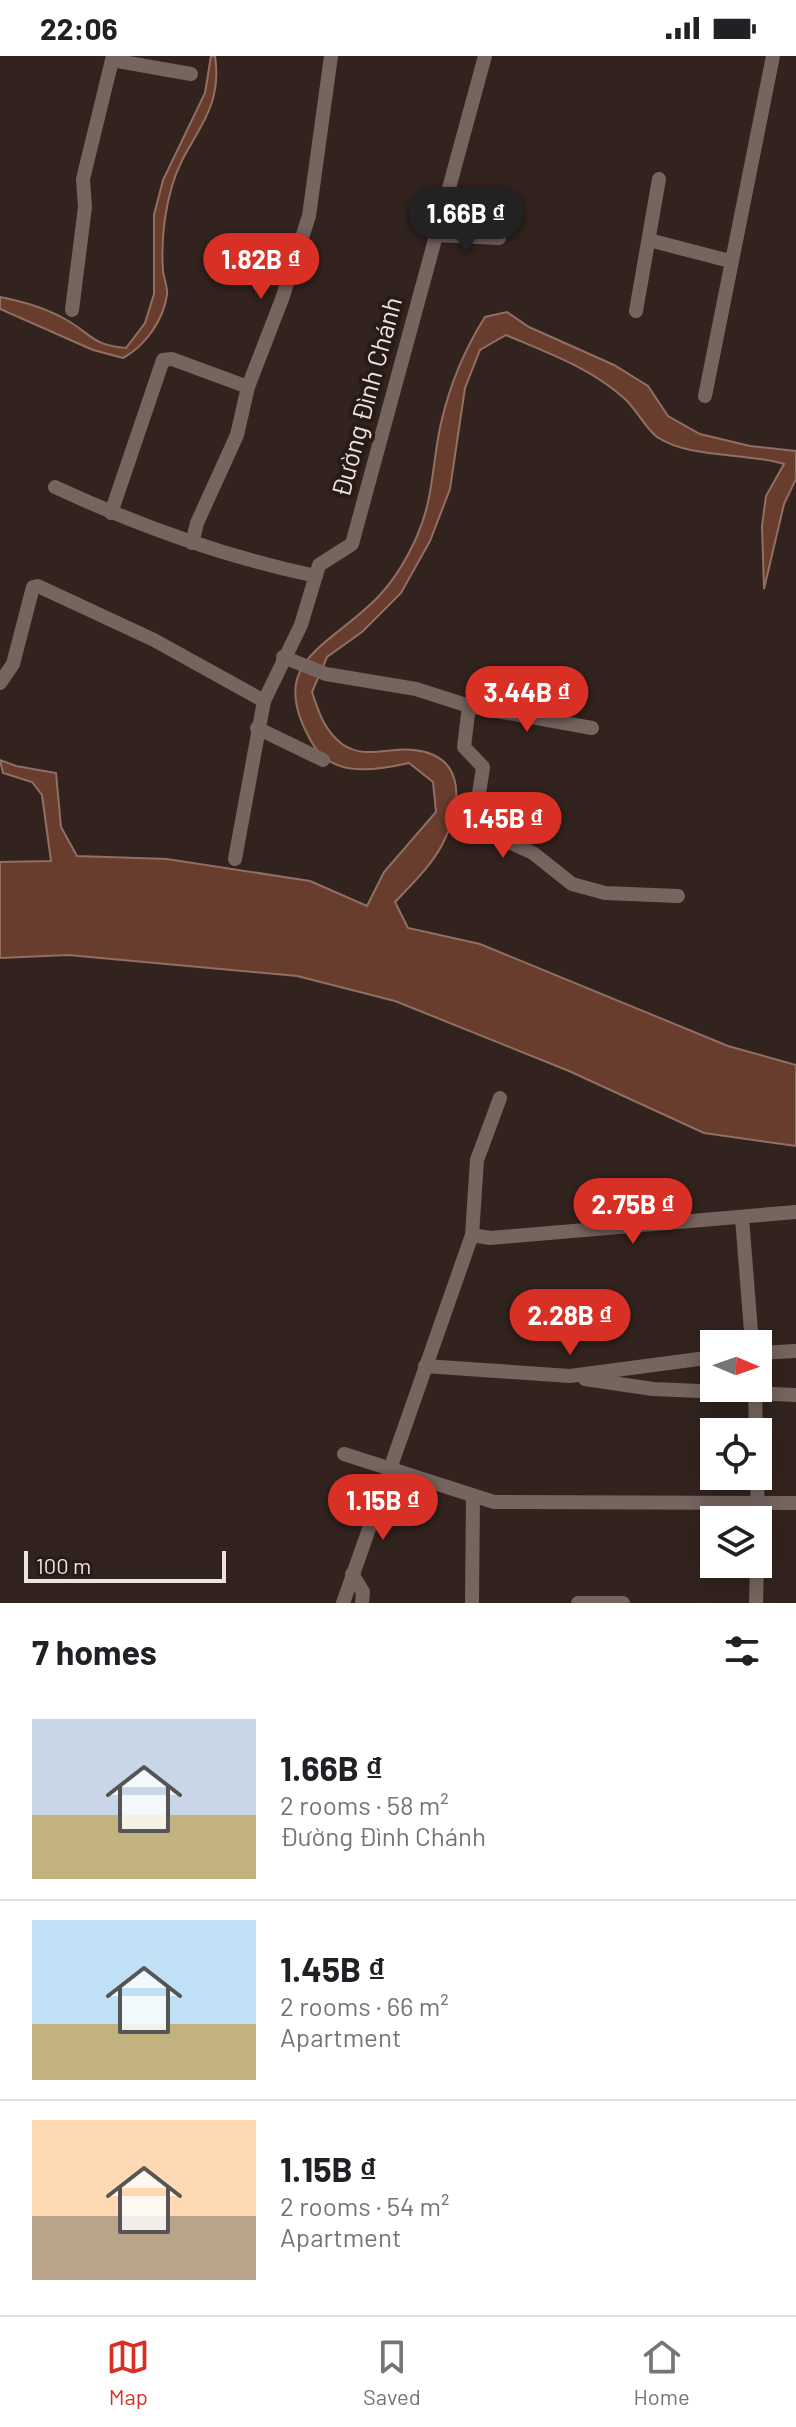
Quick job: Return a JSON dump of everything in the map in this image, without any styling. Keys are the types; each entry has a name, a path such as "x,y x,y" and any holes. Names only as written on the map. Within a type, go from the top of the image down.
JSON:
{"street":[{"path":"192,543 197,523 237,435 248,387 309,216 331,56"},
{"name":"Đường Đình Chánh","path":"235,859 264,701 301,625 319,565 352,544 485,56"},
{"path":"705,396 773,56"},
{"path":"72,310 85,207 83,179 112,58 191,74"},
{"path":"636,311 659,179"},
{"path":"435,235 499,238"},
{"path":"649,240 730,261"},
{"path":"111,513 163,360 172,359 248,387"},
{"path":"55,487 111,513 192,543 260,564 316,576"},
{"path":"0,683 13,664 33,587 38,586 154,640 264,701"},
{"path":"283,657 321,672 416,689 469,706 592,728"},
{"path":"469,706 464,747 483,767 479,798 480,826 485,831 533,853 556,875 581,887 625,895 678,896"},
{"path":"257,728 323,760"},
{"path":"343,1603 472,1235 477,1160 500,1098"},
{"path":"472,1235 490,1238 796,1212"},
{"path":"742,1218 751,1330"},
{"path":"772,1352 796,1351"},
{"path":"570,1376 700,1359"},
{"path":"425,1366 570,1376 653,1389 700,1390"},
{"path":"772,1393 796,1395"},
{"path":"344,1454 494,1502 796,1503"},
{"path":"758,1490 758,1503"},
{"path":"472,1603 473,1497"},
{"path":"352,1574 363,1592 362,1603"},
{"path":"756,1603 757,1578"},
{"path":"578,1603 623,1603"}],"shaded area":[{"path":"211,56 215,56 214,94 172,186 163,239 167,295 162,314 146,340 123,358 93,350 0,309 0,297 25,303 65,319 98,341 126,348 145,323 154,294 154,215 163,180 205,93"},
{"path":"507,312 529,327 614,365 648,386 668,416 700,434 750,446 796,451 796,479 784,504 764,589 762,526 766,496 784,464 670,444 657,437 625,399 598,378 506,335 480,350 465,388 450,489 430,541 401,593 362,632 327,657 312,692 323,721 342,744 368,752 414,750 432,754 444,762 452,773 456,800 449,831 432,860 395,902 408,928 480,944 728,1046 796,1065 796,1146 704,1133 569,1071 395,1001 297,976 68,955 0,958 0,862 51,861 42,795 32,782 3,773 0,760 56,773 61,827 77,856 167,859 310,881 367,906 384,872 436,812 433,782 409,763 357,769 333,763 323,756 314,746 300,717 295,694 298,675 323,644 378,597 405,560 427,508 441,423 458,368 485,317"}]}
